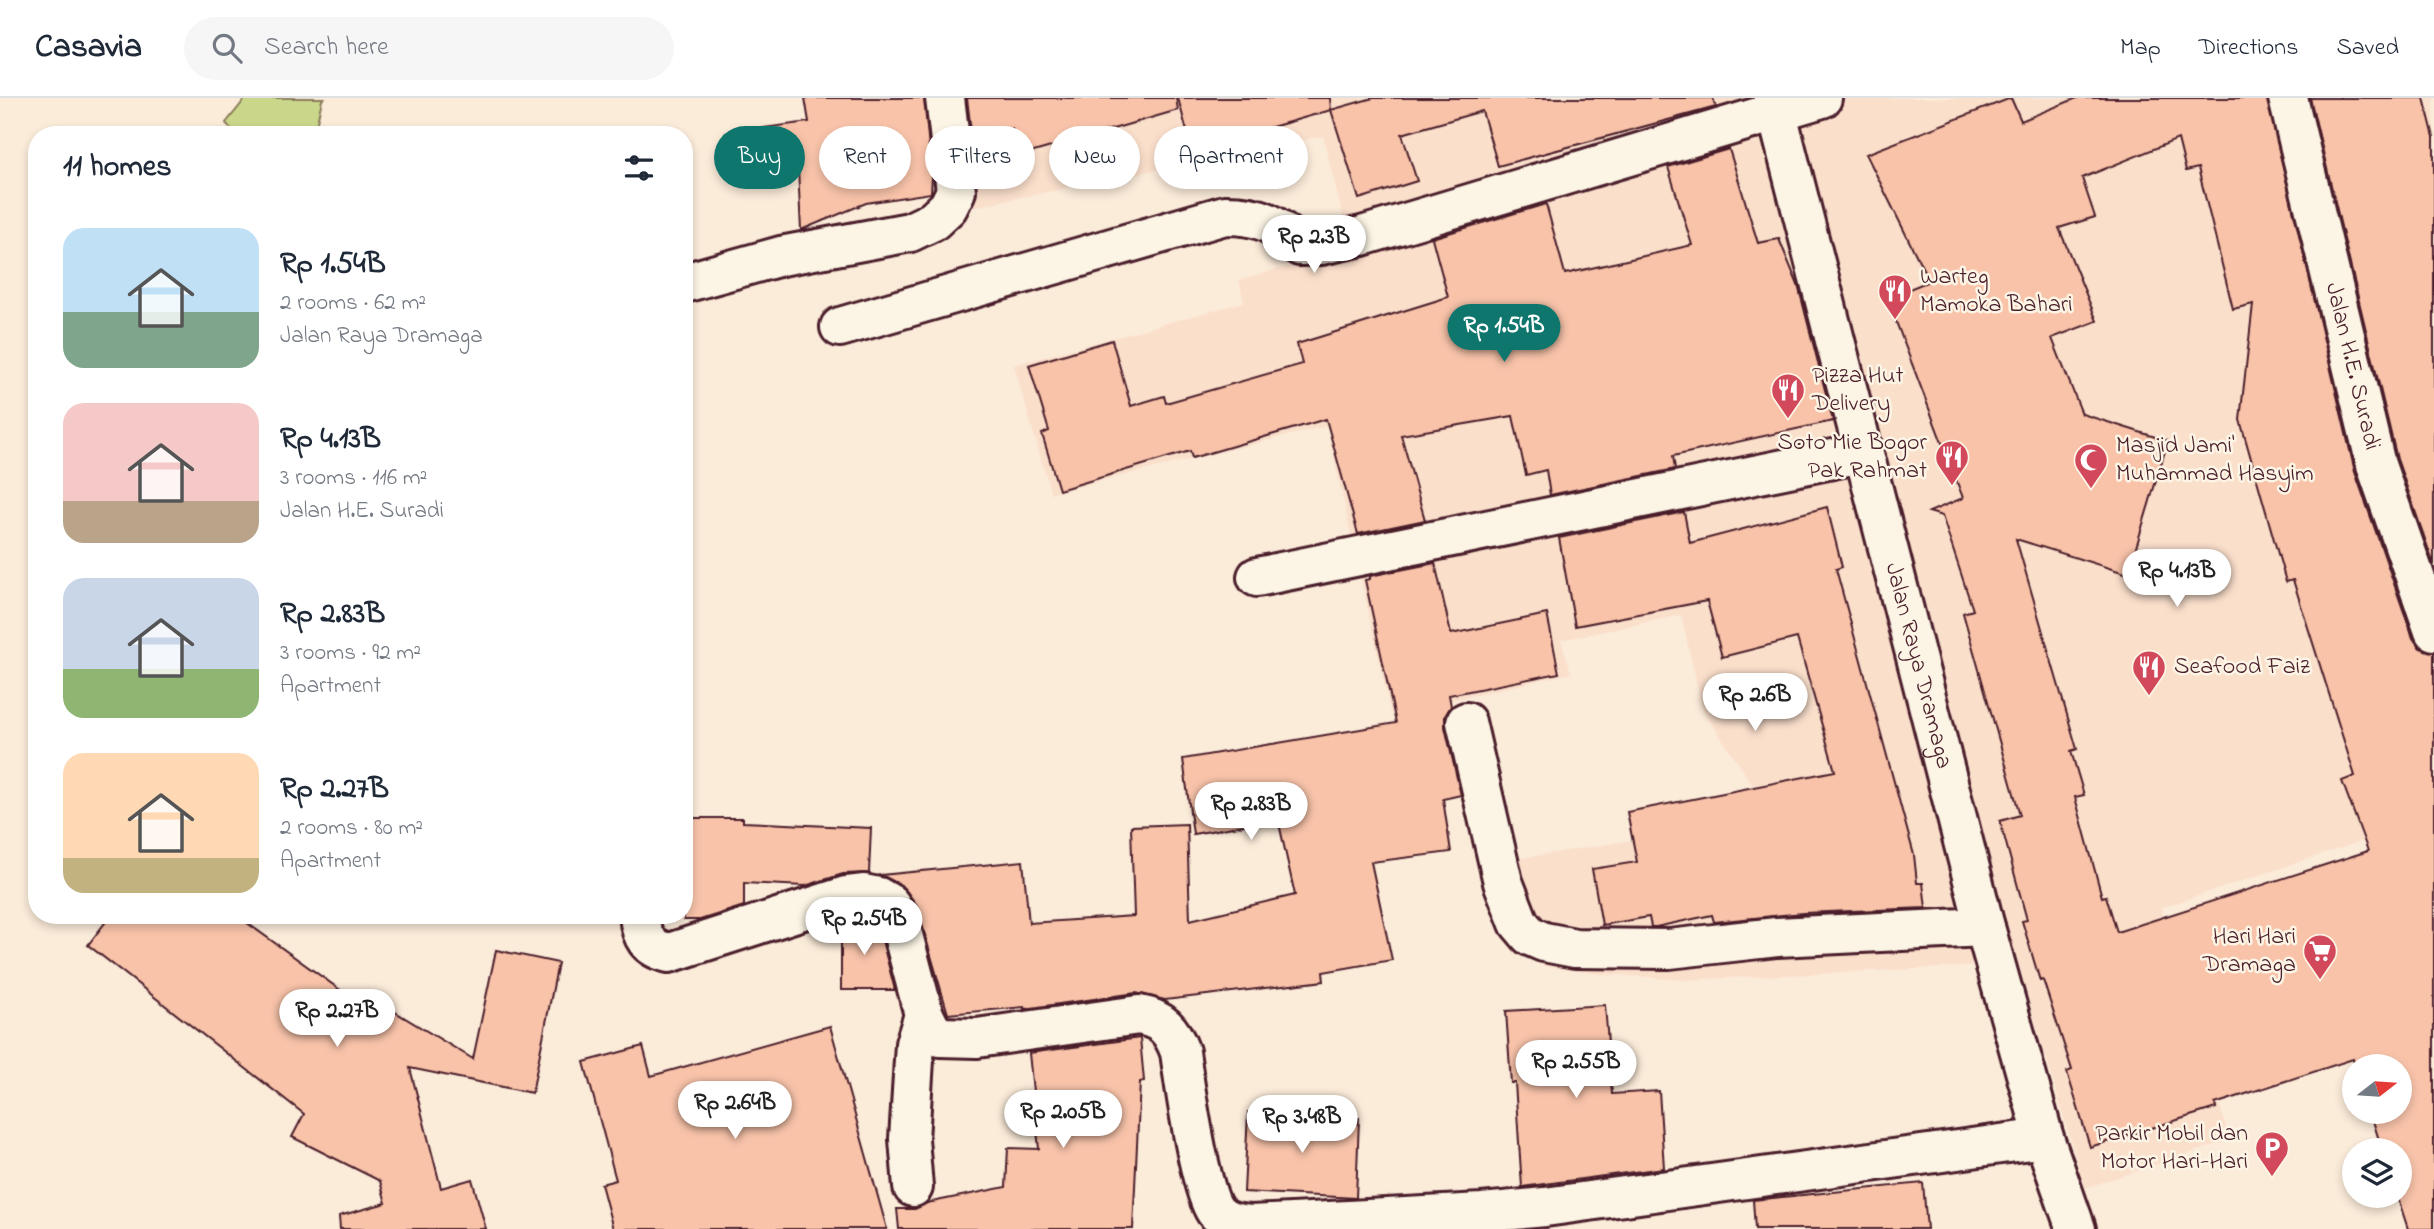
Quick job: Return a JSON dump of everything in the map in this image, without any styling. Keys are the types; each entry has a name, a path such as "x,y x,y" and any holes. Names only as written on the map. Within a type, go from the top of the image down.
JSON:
{"main road":[{"path":"693,280 781,256 910,232 933,221 948,207 956,191 945,98"},
{"path":"840,327 1225,215 1250,215 1278,228 1300,246 1321,245 1362,236 1775,104 1822,98"},
{"name":"Jalan H.E. Suradi","path":"2288,98 2376,465 2434,631"},
{"name":"Jalan Raya Dramaga","path":"1775,104 1985,927 2044,1139 2076,1229"},
{"path":"1257,577 1862,453"},
{"path":"1466,722 1503,881 1511,904 1519,923 1530,936 1544,942 1576,947 1669,949 1777,937 1985,927"},
{"path":"640,924 640,932 646,942 655,950 669,953 846,896 863,894 878,897 890,905 898,916 905,934 924,1014 931,1029 940,1037 978,1038 1126,1016 1139,1015 1158,1020 1175,1037 1180,1052 1205,1187 1212,1207 1225,1220 1251,1225 1482,1213 1544,1218 2044,1139"},
{"path":"913,1187 909,1139 915,1044 924,1014"}],"shaded area":[{"path":"958,98 2434,98 2434,817 2161,908 2230,1140 2085,1188 2018,964 1686,980 1591,973 1544,966 1526,947 1511,860 1774,817 1703,710 1681,615 1561,640 1571,673 1391,714 1327,426 1051,493 1014,365 1244,302 1239,280 1351,249 1323,136 1308,139 1308,126 1154,126 1154,170 1140,173 1140,126 1049,126 1049,189 1061,189 972,207 970,189 1035,189 1035,126 962,126"}],"green space":[{"path":"246,98 324,98 316,126 228,126 226,123"}],"building":[{"path":"805,98 924,98 927,126 925,189 931,189 931,193 866,203 801,230 799,189 805,189 805,126 779,126 809,122"},
{"path":"967,98 1176,98 1178,110 1123,126 1049,126 1049,148 1035,152 1035,126 970,126"},
{"path":"1178,98 1330,98 1331,110 1275,126 1186,126"},
{"path":"1373,98 1713,98 1716,107 1498,166 1482,111 1402,134 1417,181 1359,199 1331,110"},
{"path":"2011,98 2021,121 2077,98 2267,98 2355,472 2413,638 2420,648 2434,652 2434,1229 2408,1229 2401,1208 2412,1208 2412,1138 2378,1138 2374,1124 2412,1124 2412,1054 2342,1054 2342,1063 2215,1104 2216,1108 2090,1147 2067,1072 2072,1070 2022,921 2027,920 2000,821 2020,815 1963,613 1973,610 1942,516 1929,512 1963,498 1887,298 1929,281 1866,154","holes":["2178,139 2186,171 2198,168 2233,309 2253,304 2240,420 2286,582 2293,580 2355,776 2342,781 2368,851 2117,932 2106,896 2102,897 2075,797 2084,795 2071,751 2077,749 2016,539 2128,574 2168,441 2082,414 2052,338 2097,321 2059,228 2095,217 2082,178"]},
{"path":"2310,98 2424,98 2434,137 2434,565 2397,459"},
{"path":"1729,149 1758,243 1779,239 1798,285 1833,421 1673,456 1675,469 1550,495 1546,470 1526,475 1513,416 1401,435 1425,520 1358,534 1326,419 1192,458 1190,451 1059,490 1042,434 1049,431 1029,365 1112,340 1131,406 1164,396 1166,403 1302,364 1297,344 1448,297 1432,238 1546,204 1565,274 1692,245 1668,167"},
{"path":"1827,507 1842,567 1836,569 1914,855 1917,883 1923,883 1926,908 1803,913 1714,922 1712,915 1656,927 1651,927 1649,917 1602,925 1592,869 1637,862 1627,812 1835,771 1797,638 1722,657 1707,601 1575,626 1559,538 1684,512 1690,543"},
{"path":"1435,563 1451,634 1547,614 1559,673 1449,695 1451,706 1445,716 1445,727 1461,795 1443,799 1451,852 1371,862 1392,960 1323,972 1324,981 1165,1000 1136,993 1024,1009 948,1014 916,904 901,885 881,875 1023,861 1029,923 1134,916 1131,826 1187,824 1190,920 1295,895 1278,819 1193,834 1183,759 1396,723 1365,580 1370,579 1370,576"},
{"path":"693,818 743,818 743,822 871,828 869,873 843,874 805,886 744,883 744,906 693,920"},
{"path":"862,916 870,918 878,925 895,990 841,990 841,921"},
{"path":"104,924 249,924 371,1012 377,1001 473,1059 496,950 558,963 532,1093 410,1068 441,1188 472,1179 486,1229 340,1229 339,1216 386,1203 380,1181 292,1137 304,1114 88,945"},
{"path":"1605,1005 1612,1094 1659,1091 1664,1168 1522,1187 1515,1083 1511,1083 1506,1011"},
{"path":"830,1026 887,1229 613,1229 601,1184 616,1180 584,1062 643,1046 651,1076"},
{"path":"1140,1038 1144,1081 1140,1082 1133,1229 899,1229 897,1209 915,1209 927,1203 1006,1187 1008,1148 1039,1149 1029,1053"},
{"path":"1248,1112 1359,1118 1356,1198 1244,1192"},
{"path":"1923,1183 1927,1229 1755,1229 1753,1200"}],"place":[{"name":"Warteg Mamoka Bahari","path":"1895,321"},
{"name":"Pizza Hut Delivery","path":"1788,420"},
{"name":"Soto Mie Bogor Pak Rahmat","path":"1952,487"},
{"name":"Masjid Jami' Muhammad Hasyim","path":"2091,490"},
{"name":"Seafood Faiz","path":"2149,697"},
{"name":"Hari Hari Dramaga","path":"2320,981"},
{"name":"Parkir Mobil dan Motor Hari-Hari","path":"2272,1178"}]}
